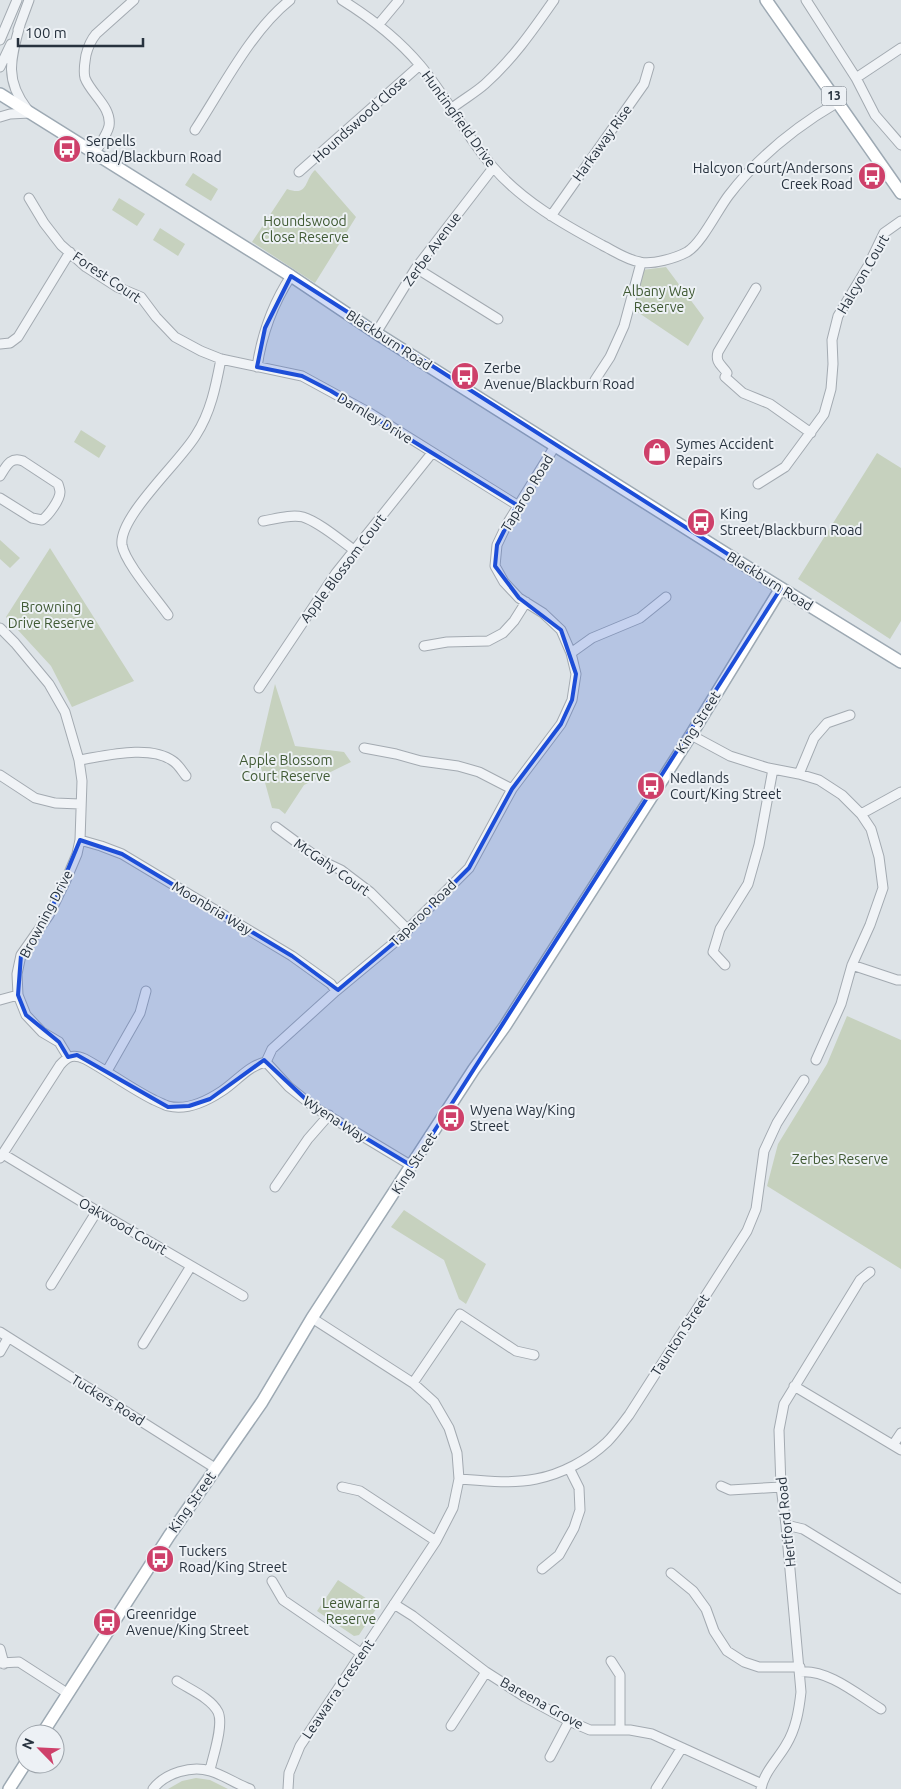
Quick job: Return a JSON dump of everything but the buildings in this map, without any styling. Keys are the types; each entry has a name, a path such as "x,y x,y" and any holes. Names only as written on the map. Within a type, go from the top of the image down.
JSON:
{"main road":[{"name":"13","path":"766,0 901,193"},
{"name":"Blackburn Road","path":"0,94 901,662"},
{"name":"King Street","path":"48,1724 169,1536 262,1402 312,1318 474,1069 505,1026 691,735 781,588"},
{"path":"9,1789 19,1774"}],"street":[{"path":"0,38 17,0"},
{"path":"0,67 30,0"},
{"path":"95,153 108,129 109,123 105,108 85,77 84,65 87,52 94,35 134,0"},
{"path":"195,130 259,31 274,13 290,0"},
{"name":"Huntingfield Drive","path":"342,0 379,24 420,65 478,149 508,183 551,216 622,255 641,263 670,260 689,251 702,236 730,194 766,154 810,118 838,102"},
{"path":"379,24 399,0"},
{"path":"451,109 485,84 510,59 532,33 554,0"},
{"path":"806,0 856,78 875,115 901,145"},
{"name":"Blackburn Road","path":"20,25 12,53 10,71 18,95 30,113"},
{"path":"856,78 901,48"},
{"name":"Houndswood Close","path":"299,172 420,65"},
{"name":"Harkaway Rise","path":"551,216 644,84 649,68"},
{"path":"0,117 10,114 30,113"},
{"name":"Zerbe Avenue","path":"376,332 416,268 493,168"},
{"name":"Forest Court","path":"30,198 44,223 61,245 86,267 117,287 141,297 156,318 175,337 221,359"},
{"name":"Halcyon Court","path":"758,484 785,467 824,414 831,389 832,340 838,316 868,266 884,233 901,221"},
{"path":"0,344 10,343 18,337 70,252"},
{"path":"595,380 610,357 624,326 641,263"},
{"path":"416,268 498,319"},
{"path":"257,367 264,328 275,302 291,276"},
{"path":"756,288 718,352 718,362 727,373 725,377 743,392 770,404 811,432"},
{"path":"168,615 128,560 122,537 129,518 197,435 215,390 221,359"},
{"name":"Darnley Drive","path":"221,359 302,376 368,412 517,505"},
{"name":"Taparoo Road","path":"68,1057 77,1055 145,1095 168,1106 189,1106 210,1099 230,1086 245,1072 260,1063 266,1062 272,1049 336,991 395,942 469,868 512,788 561,724 572,700 576,674 571,652 561,630 542,613 519,598 504,582 495,566 497,545 517,505 556,446"},
{"name":"Apple Blossom Court","path":"260,688 320,596 354,550 432,453"},
{"path":"0,476 11,460 16,458 58,484 60,490 60,495 42,520 32,518 0,498"},
{"path":"263,521 303,517 354,550"},
{"path":"571,652 592,638 640,618 666,596"},
{"path":"424,646 447,642 488,641 503,633 514,621 526,602"},
{"name":"Browning Drive","path":"0,628 49,684 65,712 79,760 82,782 80,840 77,854 48,914 21,955 17,974 18,995 26,1015 42,1032 59,1042 68,1057"},
{"path":"799,774 814,738 827,723 850,715"},
{"path":"691,735 730,756 819,780 842,794 861,814 871,830 879,857 883,888 870,925 852,965 841,1004 816,1060"},
{"path":"364,748 421,761 458,766 479,772 512,788"},
{"path":"79,760 124,752 160,755 173,761 186,776"},
{"path":"726,965 713,952 720,929 748,884 759,844 773,769"},
{"path":"0,775 35,798 55,803 80,804"},
{"path":"861,814 901,792"},
{"name":"McGahy Court","path":"276,826 322,861 341,870 363,886 408,930"},
{"name":"Moonbria Way","path":"80,840 122,854 292,956 331,984 336,991"},
{"path":"852,965 901,980"},
{"path":"107,1071 140,1013 146,991"},
{"path":"0,1000 18,995"},
{"path":"1,1156 60,1065 68,1057"},
{"name":"Wyena Way","path":"266,1062 289,1087 314,1107 412,1166"},
{"name":"Taunton Street","path":"459,1479 492,1481 536,1479 569,1468 593,1454 608,1440 629,1415 747,1231 756,1209 764,1151 776,1123 804,1080"},
{"path":"276,1187 308,1138 329,1115"},
{"name":"Oakwood Court","path":"1,1156 243,1296"},
{"path":"52,1285 97,1211"},
{"path":"143,1344 191,1266"},
{"name":"Hertford Road","path":"761,1787 772,1764 787,1744 798,1716 801,1692 781,1487 779,1430 784,1404 860,1280 870,1272"},
{"path":"413,1383 460,1314 516,1351 534,1355"},
{"name":"Leawarra Crescent","path":"288,1789 289,1773 300,1746 436,1541 453,1508 459,1479 457,1453 450,1428 434,1402 413,1383 312,1318"},
{"name":"Tuckers Road","path":"0,1332 215,1468"},
{"path":"0,1352 8,1338"},
{"path":"794,1386 897,1447 901,1433"},
{"path":"542,1569 559,1555 574,1528 580,1510 579,1488 569,1468"},
{"path":"721,1486 730,1490 781,1487"},
{"path":"342,1487 360,1491 436,1541"},
{"path":"786,1525 803,1529 901,1589"},
{"path":"671,1573 693,1591 702,1603 714,1631 727,1651 744,1662 759,1667 800,1670 828,1676 881,1709"},
{"path":"272,1581 283,1600 362,1654"},
{"name":"Bareena Grove","path":"394,1604 413,1616 486,1672 525,1697 569,1720 590,1730 630,1730 652,1734 761,1787"},
{"path":"0,1649 2,1664 19,1662 68,1693"},
{"path":"611,1661 620,1675 620,1730"},
{"path":"451,1726 486,1672"},
{"path":"177,1680 208,1701 218,1712 220,1724 210,1770"},
{"path":"550,1757 569,1720"},
{"path":"656,1789 681,1749"},
{"path":"153,1789 169,1776 181,1771 199,1769 210,1770 250,1789"}],"highlighted area":[{"path":"291,276 781,588 412,1166 314,1107 264,1060 210,1099 189,1106 168,1107 77,1055 68,1057 59,1042 26,1015 18,995 21,955 49,915 80,840 122,854 292,956 338,990 395,942 469,868 512,789 561,724 572,700 576,674 561,630 519,598 495,566 497,545 517,505 331,391 302,376 257,367 265,328"}],"green space":[{"name":"Houndswood Close Reserve","path":"315,170 356,217 315,283 252,242 287,189 299,191 303,189"},
{"path":"193,173 218,189 211,201 185,185"},
{"path":"119,198 145,214 137,226 112,210"},
{"path":"160,228 185,244 178,256 153,240"},
{"name":"Albany Way Reserve","path":"666,267 704,318 688,346 633,309 642,270"},
{"path":"81,430 106,446 99,458 74,442"},
{"path":"877,453 901,468 901,621 890,639 798,579"},
{"path":"0,540 20,558 10,568 0,559"},
{"name":"Browning Drive Reserve","path":"50,548 134,681 72,707 51,666 6,617"},
{"name":"Apple Blossom Court Reserve","path":"275,684 295,746 344,752 351,762 304,785 285,814 279,809 272,808 258,757"},
{"name":"Zerbes Reserve","path":"847,1016 901,1040 901,1269 767,1186 778,1144 827,1064"},
{"path":"404,1210 486,1264 466,1304 459,1299 444,1260 391,1227"},
{"name":"Leawarra Reserve","path":"338,1580 378,1606 359,1635 354,1636 317,1611"},
{"path":"196,1778 210,1780 228,1789 168,1789 182,1781"}],"place":[{"name":"Serpells Road/Blackburn Road","path":"67,149"},
{"name":"Halcyon Court/Andersons Creek Road","path":"872,176"},
{"name":"Zerbe Avenue/Blackburn Road","path":"465,376"},
{"name":"Symes Accident Repairs","path":"657,452"},
{"name":"King Street/Blackburn Road","path":"701,522"},
{"name":"Nedlands Court/King Street","path":"651,786"},
{"name":"Wyena Way/King Street","path":"451,1118"},
{"name":"Tuckers Road/King Street","path":"160,1559"},
{"name":"Greenridge Avenue/King Street","path":"107,1622"}]}
